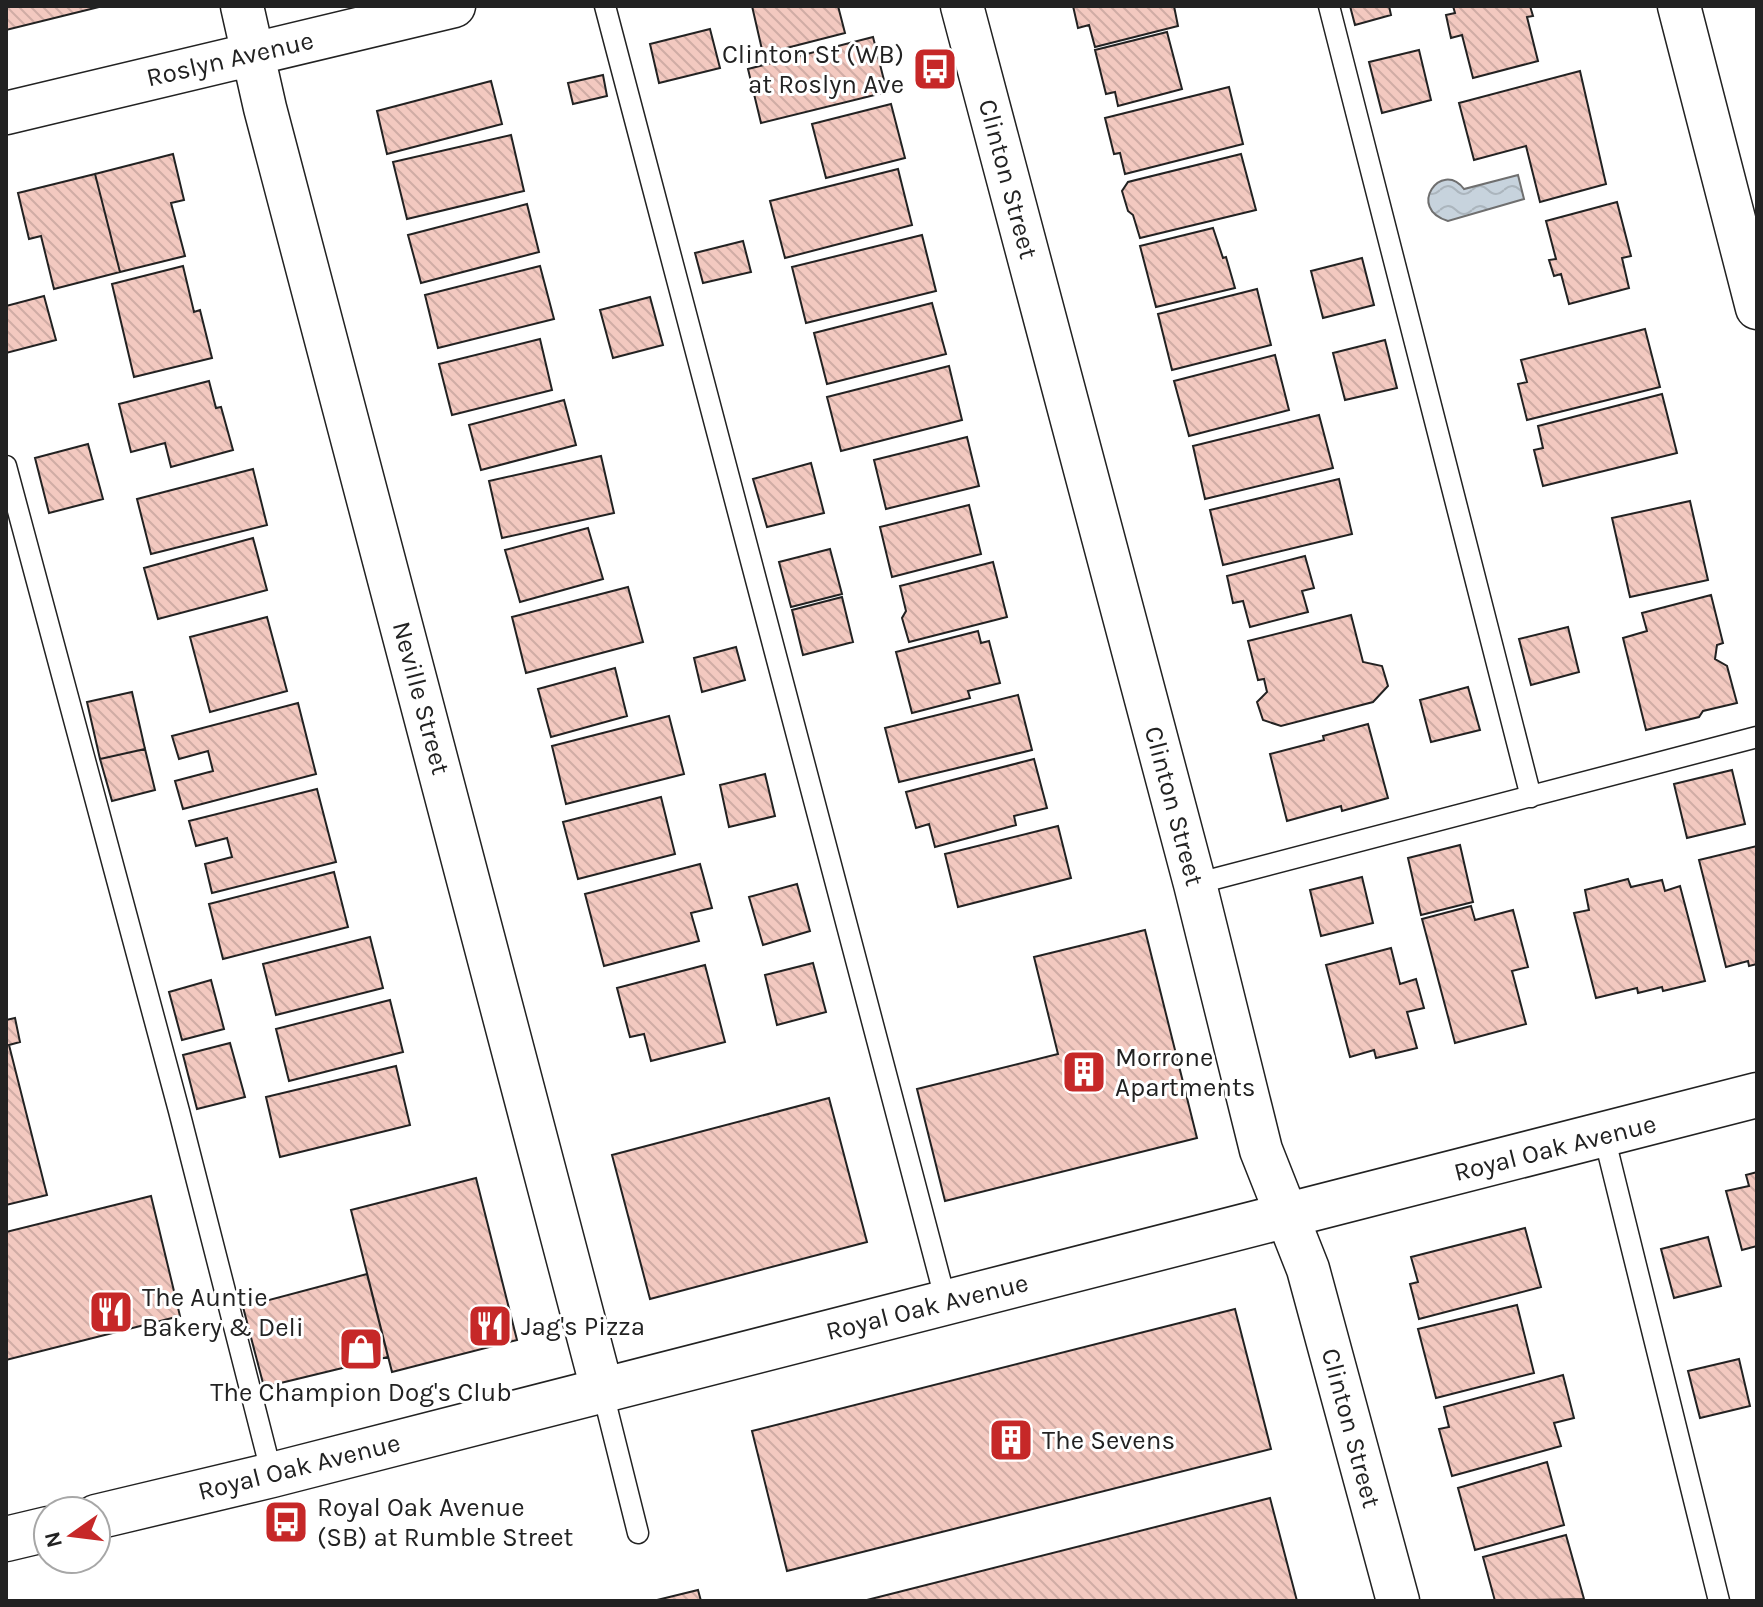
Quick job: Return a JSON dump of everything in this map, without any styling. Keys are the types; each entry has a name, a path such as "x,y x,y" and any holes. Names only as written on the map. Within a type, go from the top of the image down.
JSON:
{"street":[{"name":"Neville Street","path":"242,6 252,54 602,1389"},
{"name":"Roslyn Avenue","path":"6,113 454,6"},
{"name":"Clinton Street","path":"962,6 1195,884 1261,1150 1308,1269 1398,1601"},
{"path":"1679,6 1757,308"},
{"name":"Royal Oak Avenue","path":"112,1513 272,1475 1757,1095"},
{"path":"6,1539 32,1533"}],"lane":[{"path":"605,6 946,1302"},
{"path":"1329,6 1531,797"},
{"path":"6,466 179,1111 272,1475"},
{"path":"1195,884 1757,737"},
{"path":"1604,1136 1719,1601"},
{"path":"602,1389 638,1533"}],"water":[{"path":"1518,175 1524,199 1448,221 1436,215 1430,207 1432,189 1446,180 1455,181 1464,189"}],"building":[{"path":"6,6 103,6 6,30"},
{"path":"752,6 838,6 845,33 763,54"},
{"path":"1073,6 1174,6 1178,26 1095,47 1089,25 1078,28"},
{"path":"1350,6 1389,6 1391,15 1355,25"},
{"path":"1453,6 1530,6 1533,16 1527,17 1538,61 1473,78 1462,35 1451,38 1446,15 1455,13"},
{"path":"710,29 720,68 659,83 650,44"},
{"path":"1167,32 1182,89 1118,106 1115,92 1106,94 1095,50"},
{"path":"873,37 887,92 761,123 748,69"},
{"path":"1419,50 1431,100 1382,113 1369,62"},
{"path":"1580,71 1606,184 1540,202 1526,146 1474,160 1459,103"},
{"path":"603,75 607,96 573,104 568,83"},
{"path":"491,81 502,124 387,154 377,111"},
{"path":"1229,87 1243,144 1125,174 1120,153 1114,154 1105,118"},
{"path":"891,104 905,158 826,178 812,124"},
{"path":"511,135 524,191 407,219 393,162"},
{"path":"173,154 184,200 171,203 185,256 120,272 95,174"},
{"path":"1241,154 1256,210 1140,238 1122,191 1128,182"},
{"path":"898,169 912,225 785,258 770,201"},
{"path":"95,174 120,272 54,289 41,236 29,239 18,193"},
{"path":"1617,202 1631,256 1622,258 1629,288 1569,304 1561,274 1554,276 1549,260 1556,259 1546,221"},
{"path":"527,204 539,252 421,283 408,235"},
{"path":"1213,228 1235,288 1156,307 1140,246"},
{"path":"922,235 936,291 806,323 792,267"},
{"path":"743,241 751,272 703,283 695,253"},
{"path":"1362,258 1374,305 1323,318 1311,271"},
{"path":"183,266 194,312 200,310 212,358 134,377 112,284"},
{"path":"540,266 554,319 438,348 425,295"},
{"path":"1257,289 1271,345 1172,370 1158,314"},
{"path":"44,296 56,340 6,353 6,306"},
{"path":"650,297 663,345 613,358 600,310"},
{"path":"932,303 946,354 827,384 814,333"},
{"path":"1645,329 1660,387 1527,420 1518,384 1527,382 1521,360"},
{"path":"540,339 552,390 452,415 439,364"},
{"path":"1385,340 1397,388 1345,400 1333,353"},
{"path":"1275,355 1289,410 1189,436 1174,381"},
{"path":"949,366 962,420 841,451 827,397"},
{"path":"209,381 216,408 221,407 233,450 171,467 165,443 131,452 119,404"},
{"path":"1662,394 1677,453 1543,486 1534,450 1543,448 1538,426"},
{"path":"564,400 576,445 481,470 469,425"},
{"path":"1319,415 1333,468 1205,499 1193,446"},
{"path":"967,437 979,486 886,509 874,460"},
{"path":"88,444 103,499 49,513 35,458"},
{"path":"601,456 614,513 502,538 489,481"},
{"path":"811,463 824,513 767,527 753,479"},
{"path":"253,469 267,525 151,554 137,499"},
{"path":"1339,479 1352,534 1223,565 1210,510"},
{"path":"1690,501 1708,580 1630,597 1612,518"},
{"path":"969,505 981,554 892,577 880,527"},
{"path":"588,528 603,579 520,602 505,550"},
{"path":"253,538 267,590 158,619 144,568"},
{"path":"830,549 842,594 791,607 779,562"},
{"path":"1305,556 1314,588 1302,591 1308,612 1250,627 1243,601 1233,603 1227,576"},
{"path":"993,562 1007,617 909,642 902,618 906,611 900,586"},
{"path":"628,587 643,642 526,673 512,617"},
{"path":"1711,595 1723,643 1717,645 1715,659 1727,666 1737,703 1703,711 1699,717 1646,730 1623,638 1647,631 1642,613"},
{"path":"842,597 853,642 803,655 792,610"},
{"path":"1351,615 1363,662 1382,666 1388,686 1373,702 1281,726 1263,720 1257,702 1267,692 1264,679 1258,680 1248,641"},
{"path":"267,617 287,691 210,712 190,637"},
{"path":"1568,627 1579,672 1531,685 1519,639"},
{"path":"978,631 981,643 989,641 1000,683 968,691 970,698 912,713 896,652"},
{"path":"736,647 745,680 702,692 694,658"},
{"path":"615,668 627,716 551,737 538,689"},
{"path":"1468,687 1480,730 1431,742 1420,700"},
{"path":"132,692 145,749 100,759 87,702"},
{"path":"1018,695 1032,750 899,782 885,728"},
{"path":"298,703 316,774 183,809 175,781 213,771 208,751 179,759 172,736"},
{"path":"669,716 684,774 566,804 552,746"},
{"path":"1368,724 1388,798 1342,811 1341,806 1287,821 1270,754 1324,740 1323,736"},
{"path":"145,749 155,790 112,801 100,759"},
{"path":"1034,759 1047,808 1014,816 1016,825 935,847 929,824 916,828 906,792"},
{"path":"1732,770 1745,824 1687,838 1674,784"},
{"path":"765,774 775,816 729,827 720,785"},
{"path":"317,789 336,862 212,893 205,864 232,857 227,838 196,846 189,821"},
{"path":"661,797 675,854 578,879 563,822"},
{"path":"1058,826 1071,878 958,907 945,854"},
{"path":"1460,845 1473,902 1421,915 1408,858"},
{"path":"1757,846 1757,964 1749,966 1748,961 1726,967 1699,860"},
{"path":"700,864 712,908 691,913 699,941 604,966 585,894"},
{"path":"334,872 348,927 223,959 209,904"},
{"path":"1362,877 1373,923 1321,936 1310,890"},
{"path":"1628,879 1631,887 1662,880 1665,891 1680,886 1705,981 1663,991 1662,987 1638,993 1637,988 1596,998 1574,913 1589,910 1585,890"},
{"path":"797,884 810,931 763,945 749,897"},
{"path":"1471,906 1475,920 1513,910 1528,967 1512,971 1526,1024 1455,1043 1422,919"},
{"name":"Morrone Apartments","path":"1145,930 1197,1138 945,1201 917,1089 1058,1054 1034,957"},
{"path":"370,937 383,988 276,1015 263,964"},
{"path":"1391,948 1400,984 1416,979 1424,1008 1407,1012 1417,1048 1376,1058 1374,1050 1350,1057 1326,965"},
{"path":"813,963 826,1012 777,1025 765,975"},
{"path":"705,965 725,1042 651,1061 644,1034 630,1037 617,988"},
{"path":"211,980 224,1029 182,1040 169,992"},
{"path":"390,1000 403,1052 289,1081 276,1029"},
{"path":"15,1018 20,1042 9,1045 47,1195 6,1205 6,1020"},
{"path":"230,1043 245,1097 197,1109 183,1055"},
{"path":"396,1066 410,1125 280,1157 266,1097"},
{"path":"829,1098 867,1242 650,1299 612,1155"},
{"path":"1757,1172 1757,1246 1742,1250 1726,1191 1749,1186 1746,1175"},
{"path":"476,1178 517,1340 392,1372 351,1210"},
{"path":"151,1196 180,1316 6,1360 6,1232"},
{"path":"1525,1228 1541,1287 1419,1319 1410,1284 1418,1282 1411,1257"},
{"path":"1708,1237 1721,1286 1674,1298 1661,1249"},
{"path":"367,1274 388,1357 264,1387 243,1307"},
{"path":"1517,1305 1534,1373 1436,1398 1418,1329"},
{"name":"The Sevens","path":"1235,1309 1271,1449 787,1571 752,1431"},
{"path":"1739,1359 1750,1406 1700,1418 1688,1371"},
{"path":"1563,1375 1574,1418 1554,1423 1561,1446 1452,1476 1439,1429 1449,1427 1444,1407"},
{"path":"1547,1462 1564,1525 1475,1550 1458,1488"},
{"path":"1270,1498 1297,1601 863,1601"},
{"path":"1566,1535 1584,1599 1495,1601 1483,1557"},
{"path":"698,1590 701,1601 653,1601"}],"place":[{"name":"Clinton St (WB) at Roslyn Ave","path":"935,69"},
{"name":"Morrone Apartments","path":"1084,1072"},
{"name":"The Auntie Bakery & Deli","path":"111,1312"},
{"name":"Jag's Pizza","path":"490,1326"},
{"name":"The Champion Dog's Club","path":"361,1349"},
{"name":"The Sevens","path":"1011,1440"},
{"name":"Royal Oak Avenue (SB) at Rumble Street","path":"286,1522"}]}
